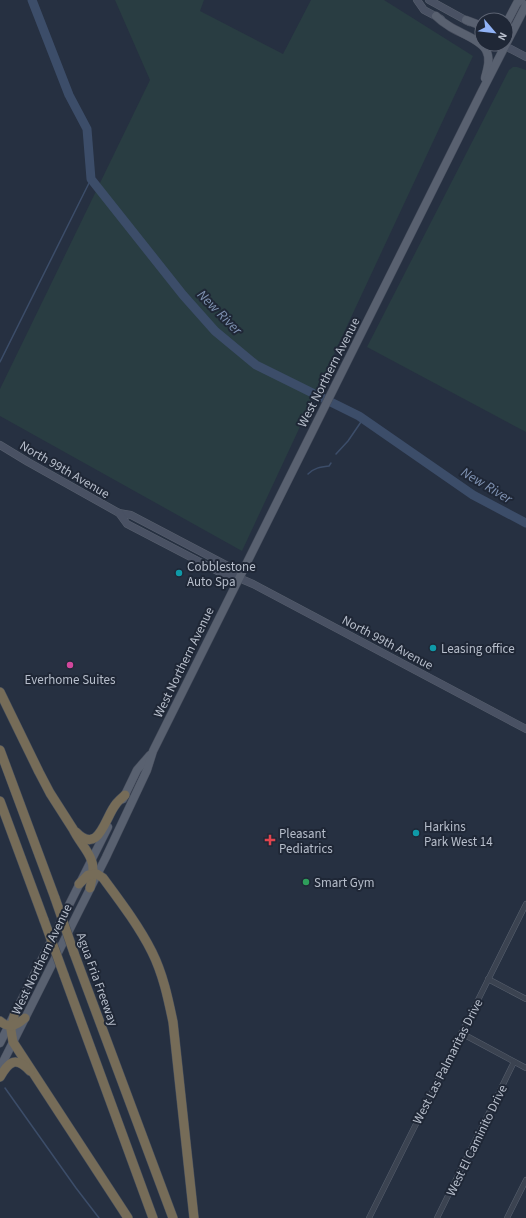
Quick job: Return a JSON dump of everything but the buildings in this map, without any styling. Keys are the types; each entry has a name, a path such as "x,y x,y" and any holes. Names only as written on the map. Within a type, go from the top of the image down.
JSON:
{"highway":[{"path":"0,692 50,793 91,859 95,874 90,888"},
{"name":"Agua Fria Freeway","path":"0,750 173,1218"},
{"path":"73,829 78,834 90,840 96,838 116,804 125,795"},
{"path":"0,801 153,1218"},
{"path":"79,884 86,876 95,874 103,878 144,938 157,964 168,998 173,1022 194,1218"},
{"path":"6,1025 15,1012"},
{"path":"6,1025 18,1024 25,1018"},
{"path":"6,1025 13,1042 26,1060 34,1076 128,1218"},
{"path":"0,1077 5,1067 12,1062 23,1064 34,1076"}],"main road":[{"path":"419,0 424,10 474,36"},
{"path":"429,0 474,24"},
{"path":"512,12 517,3 521,0"},
{"name":"West Northern Avenue","path":"514,27 526,5"},
{"path":"436,16 449,26 479,43 486,50 488,64 482,91"},
{"path":"466,20 474,23"},
{"path":"514,50 526,57"},
{"name":"West Northern Avenue","path":"95,874 147,770 153,751 501,52"},
{"name":"North 99th Avenue","path":"0,445 119,513 131,515 228,566 239,578 526,729"},
{"name":"West Northern Avenue","path":"15,1012 137,770 153,751"},
{"name":"West Northern Avenue","path":"0,1068 90,888"},
{"name":"West Northern Avenue","path":"0,1043 6,1025"}],"street":[{"name":"West Las Palmaritas Drive","path":"369,1218 460,1033 526,904"},
{"path":"488,979 526,999"},
{"path":"460,1033 526,1068"},
{"name":"West El Caminito Drive","path":"438,1218 514,1062"},
{"path":"507,1218 526,1180"}],"green space":[{"path":"115,0 204,0 200,11 283,54 311,0 384,0 473,56 242,551 0,416 0,389 150,80"},
{"path":"513,67 526,70 526,432 367,347 509,70"}],"waterway":[{"name":"New River","path":"32,0 69,95 87,129 91,179 183,295 215,331 256,365 359,416 473,495 526,523"},
{"path":"0,362 91,179"},
{"path":"336,454 348,441 363,419"},
{"path":"308,474 317,468 329,466 331,463"},
{"path":"5,1088 99,1218"}],"place":[{"name":"Cobblestone Auto Spa","path":"179,573"},
{"name":"Leasing office","path":"433,648"},
{"name":"Everhome Suites","path":"70,665"},
{"name":"Harkins Park West 14","path":"416,833"},
{"name":"Pleasant Pediatrics","path":"270,840"},
{"name":"Smart Gym","path":"306,882"}]}
